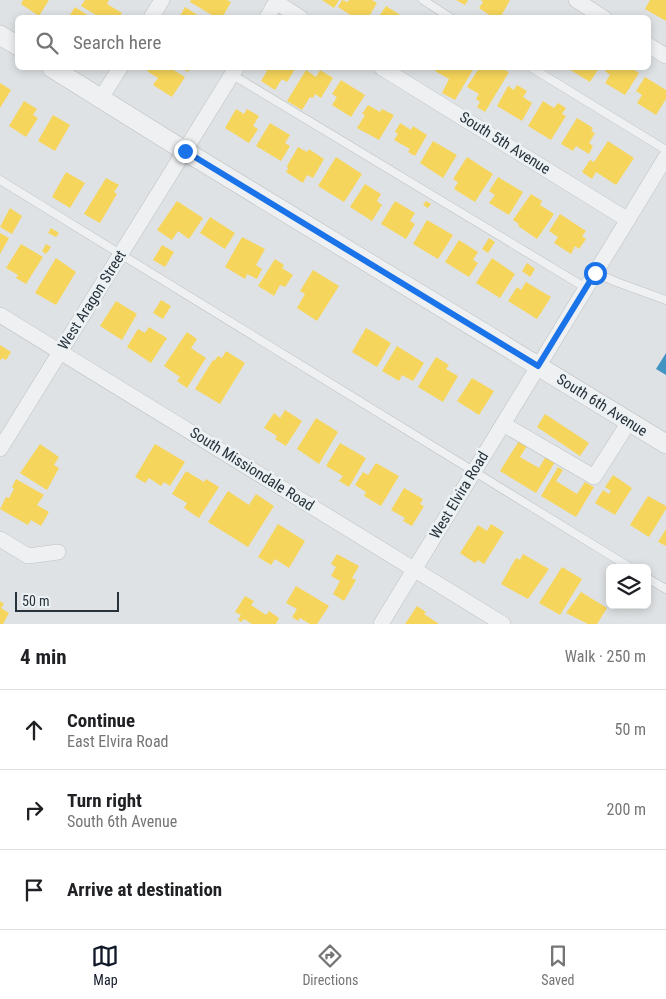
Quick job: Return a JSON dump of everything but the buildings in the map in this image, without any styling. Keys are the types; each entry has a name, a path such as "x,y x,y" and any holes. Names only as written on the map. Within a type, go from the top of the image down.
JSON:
{"street":[{"path":"153,15 162,0"},
{"path":"576,0 599,15"},
{"path":"268,15 277,1 297,15"},
{"path":"0,35 15,44"},
{"path":"651,47 666,56"},
{"name":"South 6th Avenue","path":"55,70 666,444"},
{"path":"101,98 119,70"},
{"name":"South 5th Avenue","path":"385,70 628,220"},
{"name":"West Aragon Street","path":"0,449 234,71"},
{"name":"West Elvira Road","path":"380,624 666,157"},
{"name":"South Missiondale Road","path":"0,314 503,624"},
{"path":"503,424 594,478 629,422"},
{"path":"0,540 28,556 58,552"}],"lane":[{"path":"423,0 446,15"},
{"path":"535,70 666,150"},
{"path":"234,71 586,288"},
{"path":"0,180 625,564"},
{"path":"595,273 619,284 666,300"},
{"path":"651,580 666,589"}],"route":[{"path":"185,151 538,366 595,273"}]}
